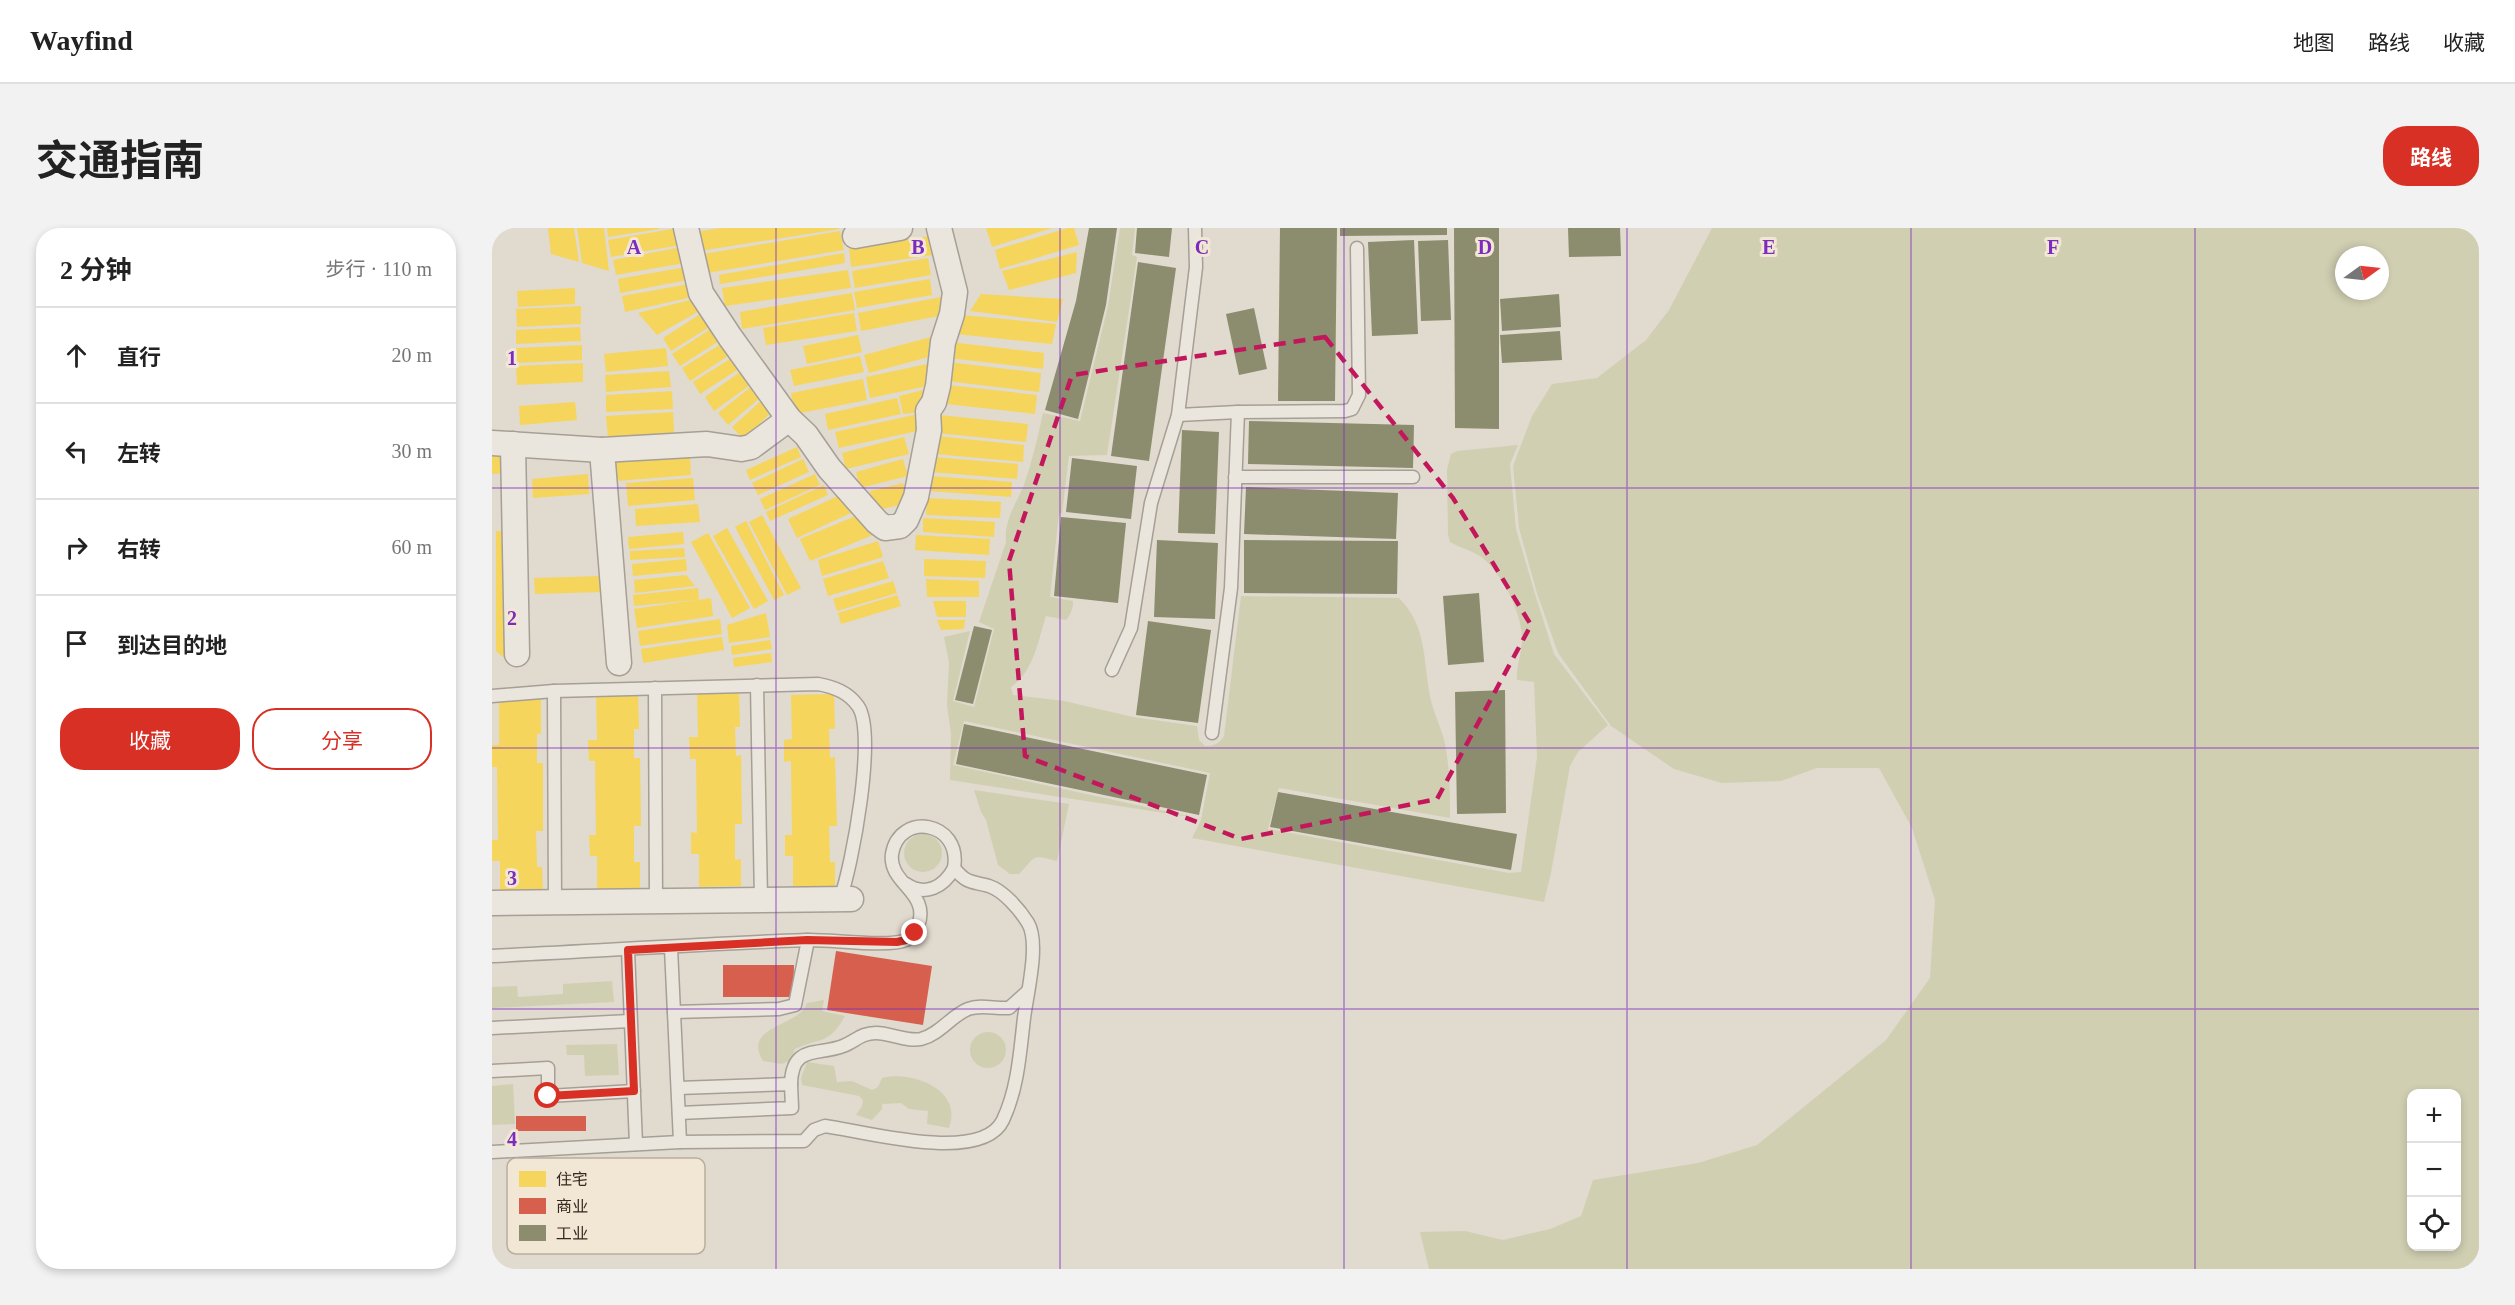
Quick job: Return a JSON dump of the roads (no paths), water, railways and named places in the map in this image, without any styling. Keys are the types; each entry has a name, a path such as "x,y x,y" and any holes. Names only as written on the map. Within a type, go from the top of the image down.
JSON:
{"street":[{"path":"686,228 701,293 730,337 789,419 806,435 829,468 885,528 893,528 906,520 916,497 929,430 928,411 934,402 938,386 943,342 954,303 955,292 939,228"},
{"path":"855,236 900,228"},
{"path":"517,654 503,444 602,450 707,444 741,448 751,447 789,419"},
{"path":"602,450 619,663"},
{"path":"492,903 845,899"}],"lane":[{"path":"1112,670 1131,627 1151,503 1178,415 1196,267 1195,228"},
{"path":"1178,415 1352,409 1359,395 1357,248"},
{"path":"1212,733 1231,588 1238,412"},
{"path":"1235,477 1413,477"},
{"path":"492,696 655,688 818,684 834,687 845,693 858,706 866,729 865,759 845,899"},
{"path":"757,685 761,900"},
{"path":"655,688 656,902"},
{"path":"554,692 555,903"},
{"path":"492,956 807,940 885,943 906,940 915,933 920,921 920,909 918,900 903,882 894,870 892,853 901,835 912,829 931,827 946,836 955,853 954,868 944,883 933,889 921,890 911,888 903,882"},
{"path":"492,1152 680,1142 804,1141 814,1130 825,1126 913,1141 971,1142 989,1135 1002,1122 1017,1075 1033,948 1030,926 1017,908 991,886 963,879 954,868"},
{"path":"674,1012 778,1009 795,1005 807,940"},
{"path":"671,948 680,1142"},
{"path":"628,950 636,1144"},
{"path":"679,1113 792,1108 791,1072 796,1063 812,1050 839,1048 851,1043 860,1035 877,1033 921,1039 968,1009 984,1006 1009,1008 1028,991"},
{"path":"492,1028 630,1021"},
{"path":"492,1071 548,1068 548,1096 634,1091"},
{"path":"678,1088 791,1084"}]}
